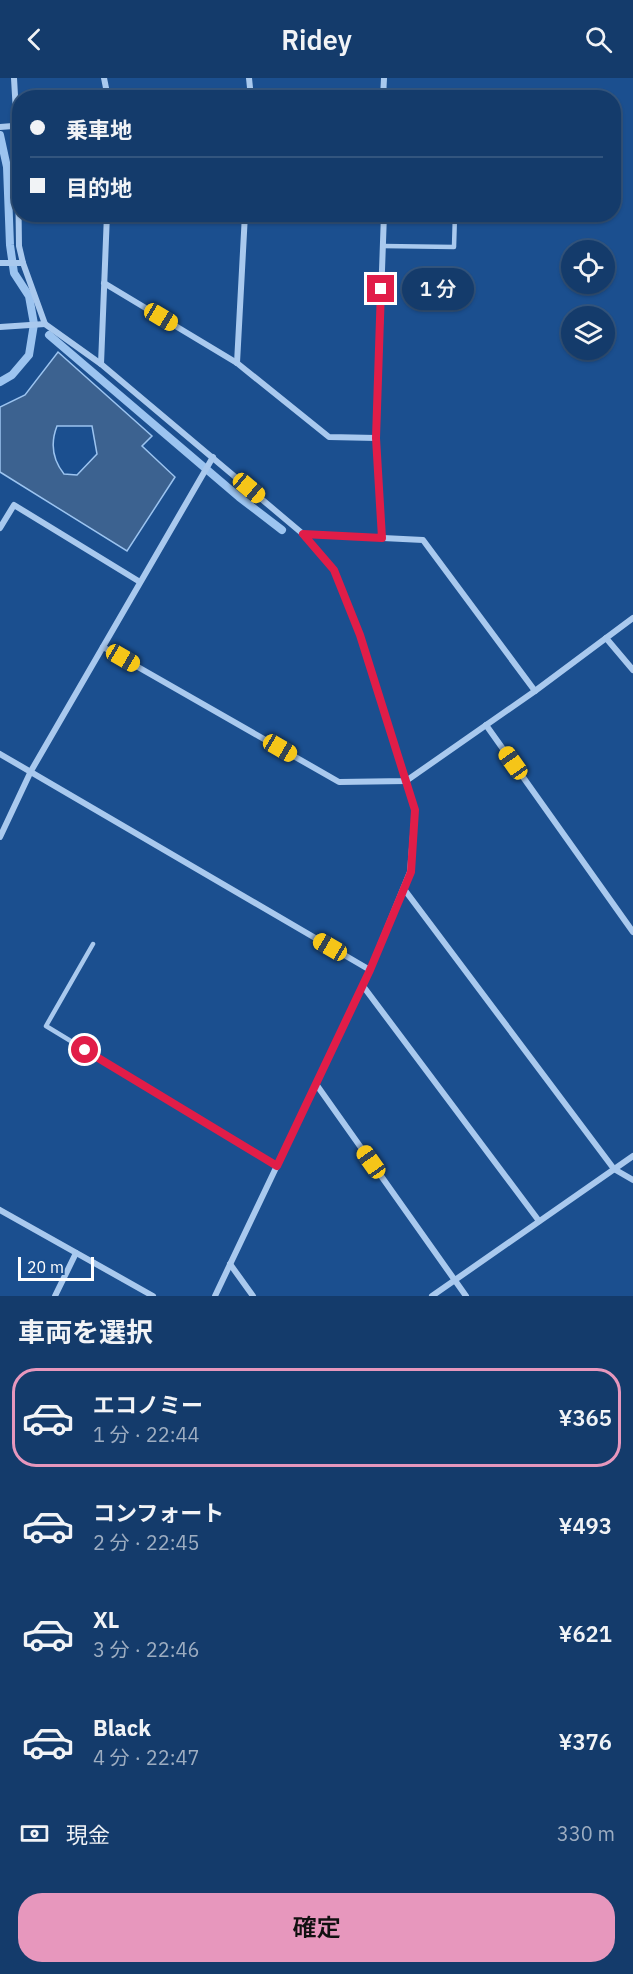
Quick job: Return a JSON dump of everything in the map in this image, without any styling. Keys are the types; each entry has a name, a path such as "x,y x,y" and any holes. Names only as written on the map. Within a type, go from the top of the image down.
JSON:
{"street":[{"path":"19,222 22,263 45,324 101,364 213,457 303,534 334,570 360,635 415,810 411,872 363,986 215,1296"},
{"path":"101,364 107,222"},
{"path":"237,363 245,222"},
{"path":"382,538 376,438 384,222"},
{"path":"0,263 22,263"},
{"path":"104,283 237,363 329,437 376,438"},
{"path":"0,327 45,324"},
{"path":"0,837 31,771 213,457"},
{"path":"0,528 14,505 140,582"},
{"path":"303,534 423,540 535,691"},
{"path":"103,647 339,782 406,781 535,691 633,618"},
{"path":"606,638 633,670"},
{"path":"486,725 633,932"},
{"path":"0,754 370,970"},
{"path":"404,889 614,1169 633,1180"},
{"path":"363,986 539,1221"},
{"path":"316,1084 466,1296"},
{"path":"432,1296 633,1156"},
{"path":"0,1210 153,1296"},
{"path":"55,1296 76,1252"},
{"path":"230,1264 253,1296"}],"lane":[{"path":"383,246 454,247 455,222"},
{"path":"93,944 46,1026 277,1166"}],"water":[{"path":"58,352 152,436 142,446 175,477 127,551 0,472 0,407 25,395","holes":["57,426 92,426 97,454 77,475 64,474 53,451 53,439"]}],"waterway":[{"path":"0,135 7,167 10,245 14,273 29,296 34,324 29,355 12,375 0,382"},
{"path":"49,335 239,497 282,530"}],"route":[{"path":"85,1050 277,1166 370,970 411,872 415,810 360,635 334,570 303,534 382,538 376,438 381,289"}]}
